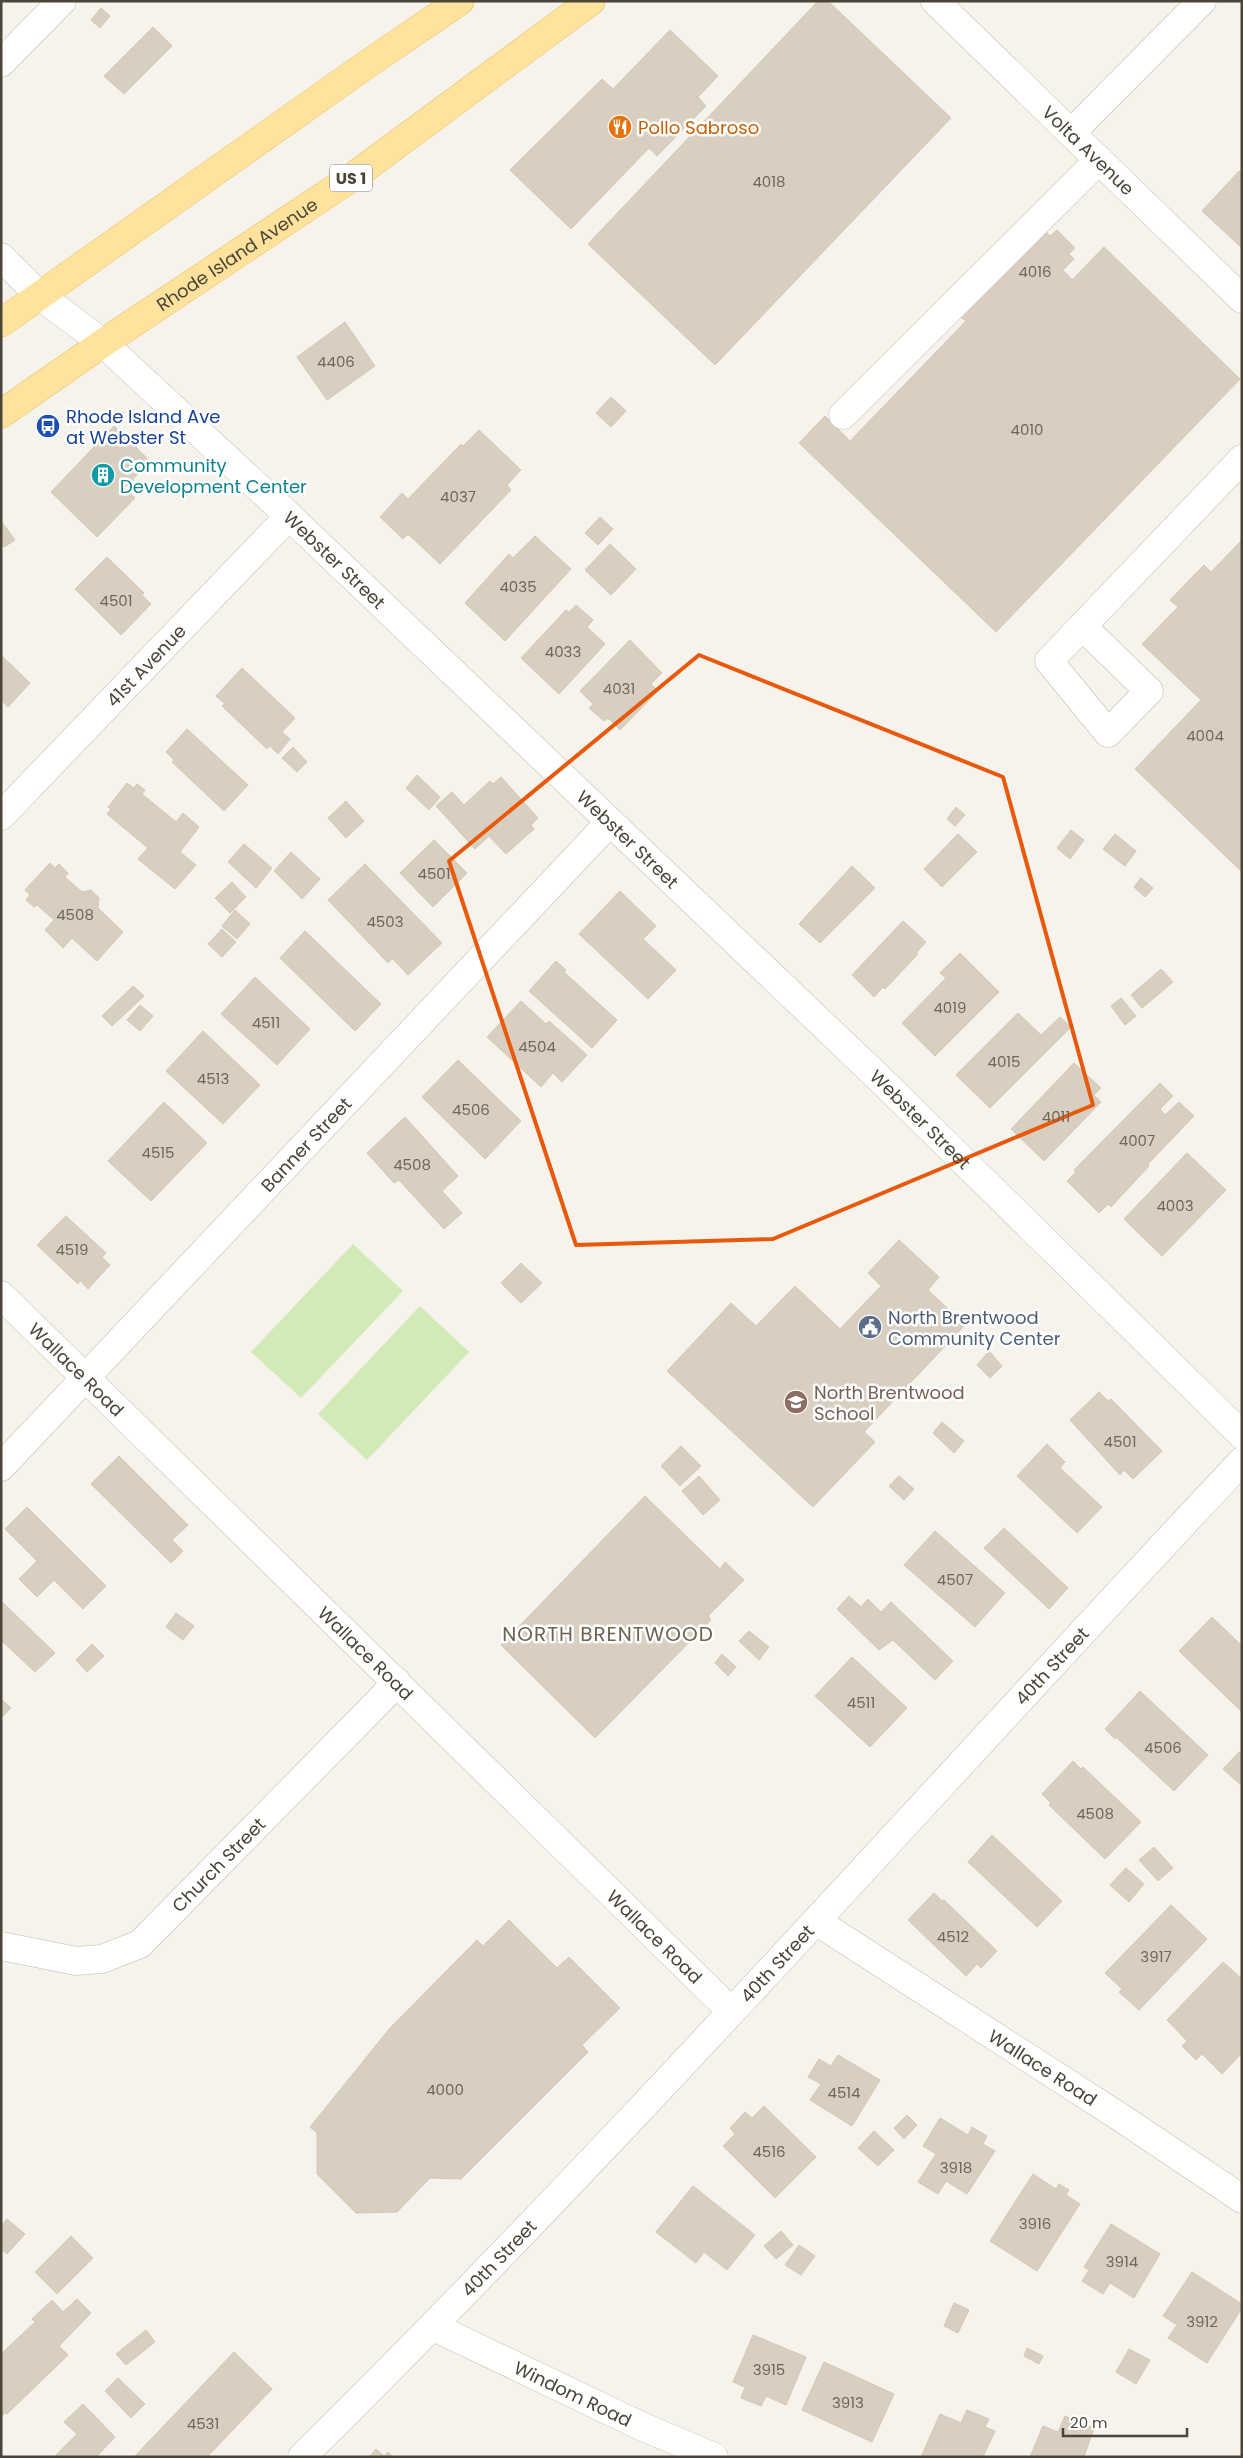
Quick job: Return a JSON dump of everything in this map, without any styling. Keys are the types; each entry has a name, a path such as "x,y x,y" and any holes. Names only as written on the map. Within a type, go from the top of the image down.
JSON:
{"main road":[{"path":"1,323 366,65 460,1"},
{"name":"Rhode Island Avenue","path":"1,414 103,343 354,176 591,1"}],"street":[{"path":"1,63 62,1"},
{"name":"Volta Avenue","path":"934,1 1242,300"},
{"path":"1071,133 1202,1"},
{"path":"843,416 1099,160"},
{"name":"Webster Street","path":"1,257 40,296 103,343 289,516 880,1079 1242,1435"},
{"path":"1082,626 1242,459"},
{"name":"41st Avenue","path":"1,816 289,516"},
{"name":"Banner Street","path":"1,1467 610,822"},
{"name":"Wallace Road","path":"1,1295 731,2011"},
{"name":"40th Street","path":"302,2457 434,2327 552,2204 1242,1461"},
{"name":"Church Street","path":"1,1946 76,1961 102,1958 140,1944 385,1695 396,1681"},
{"name":"Wallace Road","path":"816,1921 1123,2119 1242,2200"},
{"name":"Windom Road","path":"434,2327 642,2426 714,2457"}],"highlighted area":[{"path":"699,655 1003,777 1093,1105 773,1239 576,1245 449,861"}],"green space":[{"path":"353,1244 403,1291 301,1398 251,1352"},
{"path":"420,1306 469,1352 367,1460 318,1414"}],"building":[{"path":"818,1 828,1 951,118 715,365 588,244"},
{"path":"101,8 110,16 100,28 91,20"},
{"path":"153,27 172,46 124,94 104,76"},
{"name":"Pollo Sabroso","path":"670,30 718,76 698,97 706,106 657,156 649,148 571,229 510,170 602,79 613,89"},
{"path":"1239,171 1242,174 1242,248 1202,211"},
{"path":"1037,223 1050,236 1057,230 1075,248 1069,254 1074,259 1063,270 1072,280 1104,247 1240,379 996,632 799,443 825,416 850,441 966,321 958,315"},
{"path":"345,322 375,366 327,400 297,357"},
{"path":"611,397 626,411 611,427 596,413"},
{"name":"Community Development Center","path":"114,426 150,461 125,488 135,498 97,537 51,492"},
{"path":"479,430 521,470 507,485 511,490 440,564 408,534 403,539 380,517 402,493 408,499 461,444 463,446"},
{"path":"600,517 613,529 598,545 585,533"},
{"path":"1,521 15,540 4,547 1,544"},
{"path":"535,536 571,569 505,641 465,603 509,554 513,558"},
{"path":"1242,540 1242,868 1240,870 1135,769 1201,700 1142,644 1178,607 1170,600 1204,565 1211,572"},
{"path":"610,544 636,569 611,595 585,570"},
{"path":"107,557 144,593 142,595 151,604 121,635 75,589"},
{"path":"576,605 593,620 587,627 605,644 559,694 521,658 566,610 569,612"},
{"path":"630,640 662,673 651,684 658,691 620,730 608,718 604,721 589,708 593,704 580,691"},
{"path":"1,655 30,683 8,707 1,700"},
{"path":"242,668 295,718 282,732 290,739 278,754 270,746 267,749 222,706 225,704 216,696"},
{"path":"187,729 248,785 224,811 172,762 174,760 166,752"},
{"path":"293,747 307,762 297,772 282,758"},
{"path":"417,775 440,797 429,810 406,788"},
{"path":"501,777 538,818 531,825 534,829 506,854 489,836 475,849 436,806 452,792 464,805 490,781 493,784"},
{"path":"127,783 134,788 137,784 145,790 142,794 176,822 183,813 199,827 180,852 196,865 175,889 138,859 148,848 107,814 111,809 108,807"},
{"path":"346,801 364,821 346,838 328,818"},
{"path":"956,807 965,815 955,826 947,819"},
{"path":"1071,830 1084,840 1070,859 1057,848"},
{"path":"958,834 977,852 942,887 924,869"},
{"path":"1115,834 1136,851 1125,866 1103,849"},
{"path":"434,840 467,873 433,907 400,873"},
{"path":"244,844 272,868 256,888 228,862"},
{"path":"291,852 320,879 302,899 274,871"},
{"path":"50,863 55,868 59,864 68,873 65,877 82,892 91,890 99,898 98,908 123,932 97,961 72,938 63,948 45,930 54,920 37,905 34,907 26,900 30,895 25,890"},
{"path":"365,864 442,943 408,975 392,958 388,963 328,900"},
{"path":"852,866 875,888 820,943 799,924"},
{"path":"1141,878 1153,888 1145,897 1134,887"},
{"path":"232,882 246,897 230,913 215,898"},
{"path":"620,891 656,926 643,939 676,970 648,999 579,934"},
{"path":"235,910 250,924 237,939 222,926"},
{"path":"903,921 926,942 916,953 918,954 885,989 883,987 874,997 852,975"},
{"path":"222,929 236,942 222,957 208,944"},
{"path":"305,931 381,1004 355,1031 280,958"},
{"path":"960,953 999,992 935,1056 902,1023 946,978 940,973"},
{"path":"556,961 566,970 564,972 617,1020 592,1048 529,991"},
{"path":"1161,969 1173,982 1142,1008 1131,995"},
{"path":"255,977 310,1029 277,1065 221,1014"},
{"path":"133,986 144,996 112,1026 102,1016"},
{"path":"1121,998 1136,1016 1125,1025 1111,1006"},
{"path":"521,1001 546,1024 549,1021 587,1055 562,1082 553,1073 541,1087 487,1037"},
{"path":"140,1005 153,1016 140,1031 127,1020"},
{"path":"1018,1013 1041,1035 1060,1017 1071,1027 990,1108 956,1075"},
{"path":"203,1031 260,1085 223,1124 166,1071"},
{"path":"458,1060 521,1121 485,1159 422,1097"},
{"path":"1074,1063 1101,1088 1094,1095 1101,1102 1044,1161 1011,1129"},
{"path":"1160,1083 1173,1096 1160,1109 1165,1115 1179,1102 1194,1116 1148,1164 1149,1166 1111,1207 1108,1204 1099,1213 1067,1181 1076,1172 1074,1170"},
{"path":"164,1102 207,1143 151,1201 108,1161"},
{"path":"405,1117 458,1176 442,1191 462,1213 444,1229 399,1180 394,1183 367,1153"},
{"path":"1187,1153 1226,1190 1162,1256 1124,1219"},
{"path":"66,1216 106,1253 102,1257 110,1265 88,1289 80,1280 78,1284 37,1245"},
{"name":"North Brentwood School","path":"899,1240 939,1277 928,1290 965,1325 864,1432 875,1442 813,1507 667,1371 731,1303 756,1326 795,1286 840,1329 881,1286 868,1273"},
{"path":"521,1263 542,1283 521,1303 501,1283"},
{"path":"989,1351 1002,1366 990,1378 977,1365"},
{"path":"1099,1392 1108,1401 1111,1399 1162,1451 1133,1479 1124,1470 1120,1475 1070,1420"},
{"path":"942,1422 964,1441 954,1453 933,1433"},
{"path":"1047,1444 1065,1462 1060,1468 1102,1507 1077,1533 1017,1476"},
{"path":"681,1446 701,1466 680,1486 661,1466"},
{"path":"119,1456 188,1525 172,1540 183,1551 171,1563 91,1484"},
{"path":"699,1476 720,1500 703,1515 682,1491"},
{"path":"899,1476 914,1489 904,1500 889,1486"},
{"path":"645,1496 720,1569 725,1562 744,1580 708,1616 711,1620 595,1738 501,1645"},
{"path":"27,1507 106,1586 83,1609 54,1580 37,1597 19,1579 37,1561 5,1529"},
{"path":"1004,1528 1068,1588 1049,1609 984,1548"},
{"path":"935,1531 1005,1593 975,1627 904,1565"},
{"path":"849,1596 861,1607 868,1599 881,1612 891,1602 953,1661 935,1680 893,1640 879,1650 837,1609"},
{"path":"1,1601 55,1653 35,1672 1,1640"},
{"path":"176,1613 194,1626 183,1640 166,1627"},
{"path":"1212,1617 1242,1646 1242,1712 1179,1651"},
{"path":"749,1631 769,1647 759,1660 739,1641"},
{"path":"92,1644 104,1656 87,1672 76,1660"},
{"path":"722,1654 736,1667 728,1676 715,1663"},
{"path":"852,1657 907,1708 870,1747 815,1696"},
{"path":"1140,1691 1208,1755 1174,1791 1105,1729"},
{"path":"1,1699 11,1708 1,1718"},
{"path":"1239,1752 1242,1754 1242,1786 1223,1769"},
{"path":"1073,1761 1081,1769 1083,1767 1141,1822 1105,1859 1049,1805 1051,1803 1042,1794"},
{"path":"992,1835 1062,1901 1037,1927 968,1862"},
{"path":"1154,1847 1173,1868 1158,1881 1139,1860"},
{"path":"1126,1868 1144,1884 1129,1902 1110,1885"},
{"path":"934,1893 942,1901 944,1900 997,1951 981,1968 977,1964 966,1976 908,1920"},
{"path":"1171,1905 1207,1939 1139,2010 1119,1992 1122,1989 1105,1973"},
{"path":"509,1920 557,1968 569,1957 620,2008 582,2045 588,2052 461,2179 430,2178 397,2212 356,2213 317,2174 317,2133 310,2127 390,2028 477,1940 483,1946"},
{"path":"1223,1962 1242,1979 1242,2053 1222,2074 1202,2054 1196,2060 1182,2046 1187,2041 1167,2020"},
{"path":"838,2055 880,2080 852,2126 810,2100 821,2084 808,2077 819,2059 831,2066"},
{"path":"764,2106 816,2157 775,2198 723,2146 735,2134 730,2128 745,2112 752,2118"},
{"path":"907,2115 917,2125 904,2139 894,2128"},
{"path":"940,2118 968,2135 972,2127 987,2136 983,2144 995,2151 967,2194 946,2181 938,2194 918,2182 936,2154 923,2146"},
{"path":"874,2131 894,2150 878,2166 858,2148"},
{"path":"1033,2174 1056,2189 1059,2184 1069,2190 1066,2195 1080,2204 1037,2271 990,2241"},
{"path":"693,2186 755,2235 727,2270 704,2252 696,2263 656,2232"},
{"path":"7,2219 25,2234 7,2254 1,2249 1,2226"},
{"path":"1111,2224 1160,2254 1134,2298 1110,2283 1103,2294 1082,2281 1089,2270 1084,2267"},
{"path":"781,2231 793,2245 776,2259 764,2246"},
{"path":"71,2236 93,2258 57,2294 35,2272"},
{"path":"799,2245 815,2256 801,2275 785,2265"},
{"path":"1192,2272 1242,2304 1242,2308 1207,2363 1168,2338 1177,2325 1163,2316"},
{"path":"77,2299 91,2313 59,2346 68,2355 7,2414 5,2413 1,2417 1,2354 35,2322 32,2319 52,2300 63,2312"},
{"path":"954,2303 969,2310 958,2333 944,2326"},
{"path":"146,2330 155,2342 126,2365 116,2354"},
{"path":"753,2335 806,2357 786,2405 766,2396 761,2406 741,2398 745,2387 733,2382"},
{"path":"1027,2348 1043,2356 1039,2364 1024,2356"},
{"path":"1129,2349 1150,2360 1136,2384 1116,2372"},
{"path":"234,2352 272,2389 207,2457 134,2457"},
{"path":"824,2362 894,2394 872,2442 802,2410"},
{"path":"118,2378 145,2404 131,2418 105,2391"},
{"path":"83,2404 115,2437 96,2457 54,2457 77,2434 64,2422"},
{"path":"967,2410 989,2419 985,2427 995,2431 983,2457 921,2457 940,2414 961,2423"},
{"path":"1065,2416 1094,2428 1084,2457 1030,2457 1043,2426 1058,2432"},
{"path":"376,2449 384,2456 388,2452 393,2457 369,2457"}],"place":[{"name":"Pollo Sabroso","path":"620,127"},
{"name":"Rhode Island Ave at Webster St","path":"48,426"},
{"name":"Community Development Center","path":"103,475"},
{"name":"North Brentwood Community Center","path":"870,1327"},
{"name":"North Brentwood School","path":"796,1402"}],"district":[{"name":"NORTH BRENTWOOD","path":"608,1634"}]}
